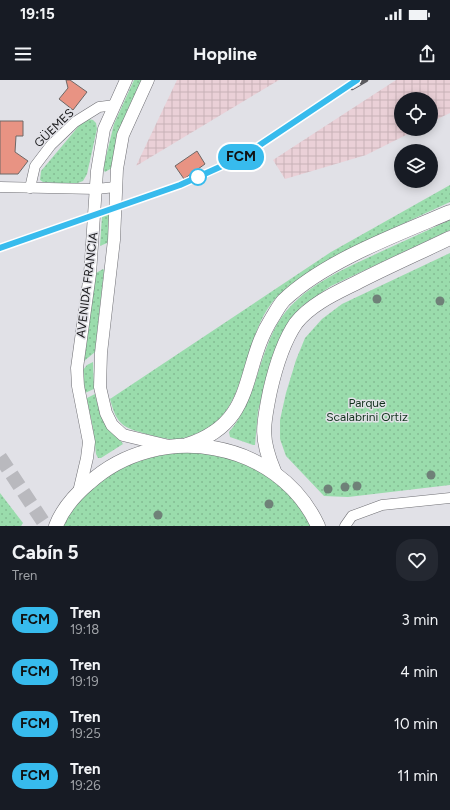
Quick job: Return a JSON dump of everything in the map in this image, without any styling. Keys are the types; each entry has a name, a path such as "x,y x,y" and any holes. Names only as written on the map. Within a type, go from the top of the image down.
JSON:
{"main road":[{"path":"187,445 206,439 223,427 239,404 249,380 265,328 283,301 313,277 382,242 450,212"},
{"path":"274,471 266,452 264,440 265,416 272,385 283,349 297,323 322,300 389,266 450,238"},
{"path":"57,523 79,492 98,475 120,461 144,451 169,446 187,445 222,449 255,461 274,471 293,490 314,517 318,526"}],"street":[{"name":"AVENIDA FRANCIA","path":"79,492 89,442 78,386 77,368 90,274 97,171 104,129 126,80"},
{"name":"AVENIDA FRANCIA","path":"148,80 123,135 117,169 114,240 101,353 100,387 106,412 112,426 123,435 169,446"},
{"name":"GÜEMES","path":"30,188 35,166 51,145 76,122 99,107 114,105"},
{"path":"0,187 96,189 116,187"},
{"path":"345,526 352,516 382,505 450,498"}],"shaded area":[{"path":"177,80 279,80 136,166"},
{"path":"396,80 450,80 450,113 438,119 438,92 394,92 394,136 404,136 366,155 285,179 273,160"}],"green space":[{"path":"134,80 142,80 119,133 113,156 112,168 105,172 103,169 114,124"},
{"path":"88,119 93,120 96,123 97,129 87,174 83,181 75,184 43,182 40,180 41,171 83,121"},
{"path":"450,185 450,202 346,251 302,277 278,296 266,312 257,331 236,394 226,411 212,426 187,437 169,439 135,431 124,425 117,418 110,399 331,252"},
{"path":"109,212 107,243 100,246 102,216"},
{"path":"450,220 450,230 331,286 302,306 292,318 264,389 258,411 255,445 230,437 229,432 237,421 250,397 273,332 282,317 292,305 304,294 332,275"},
{"name":"Parque Scalabrini Ortiz","path":"450,253 450,485 348,497 324,496 286,456 280,439 280,420 286,393 296,360 305,338 322,319 342,304"},
{"path":"103,269 95,352 83,362 96,273"},
{"path":"93,362 94,389 85,393 83,370 87,365"},
{"path":"95,394 99,410 123,444 101,458 98,458 96,454 93,428 87,400 87,398"},
{"path":"187,445 274,471 318,526 56,526 98,475"},
{"path":"0,493 23,523 21,526 0,526"}],"building":[{"path":"66,80 70,80 87,92 73,110 59,99 68,88"},
{"path":"0,121 23,121 23,136 16,136 15,152 28,161 18,174 0,174"},
{"path":"197,151 205,164 184,179 175,166"}],"tunnel":[{"path":"0,457 46,526"}],"railway":[{"path":"0,248 179,185 242,157 357,80"},
{"path":"352,88 366,80"}],"train":[{"name":"FCM","path":"0,248 180,185 242,157 357,80"}]}
